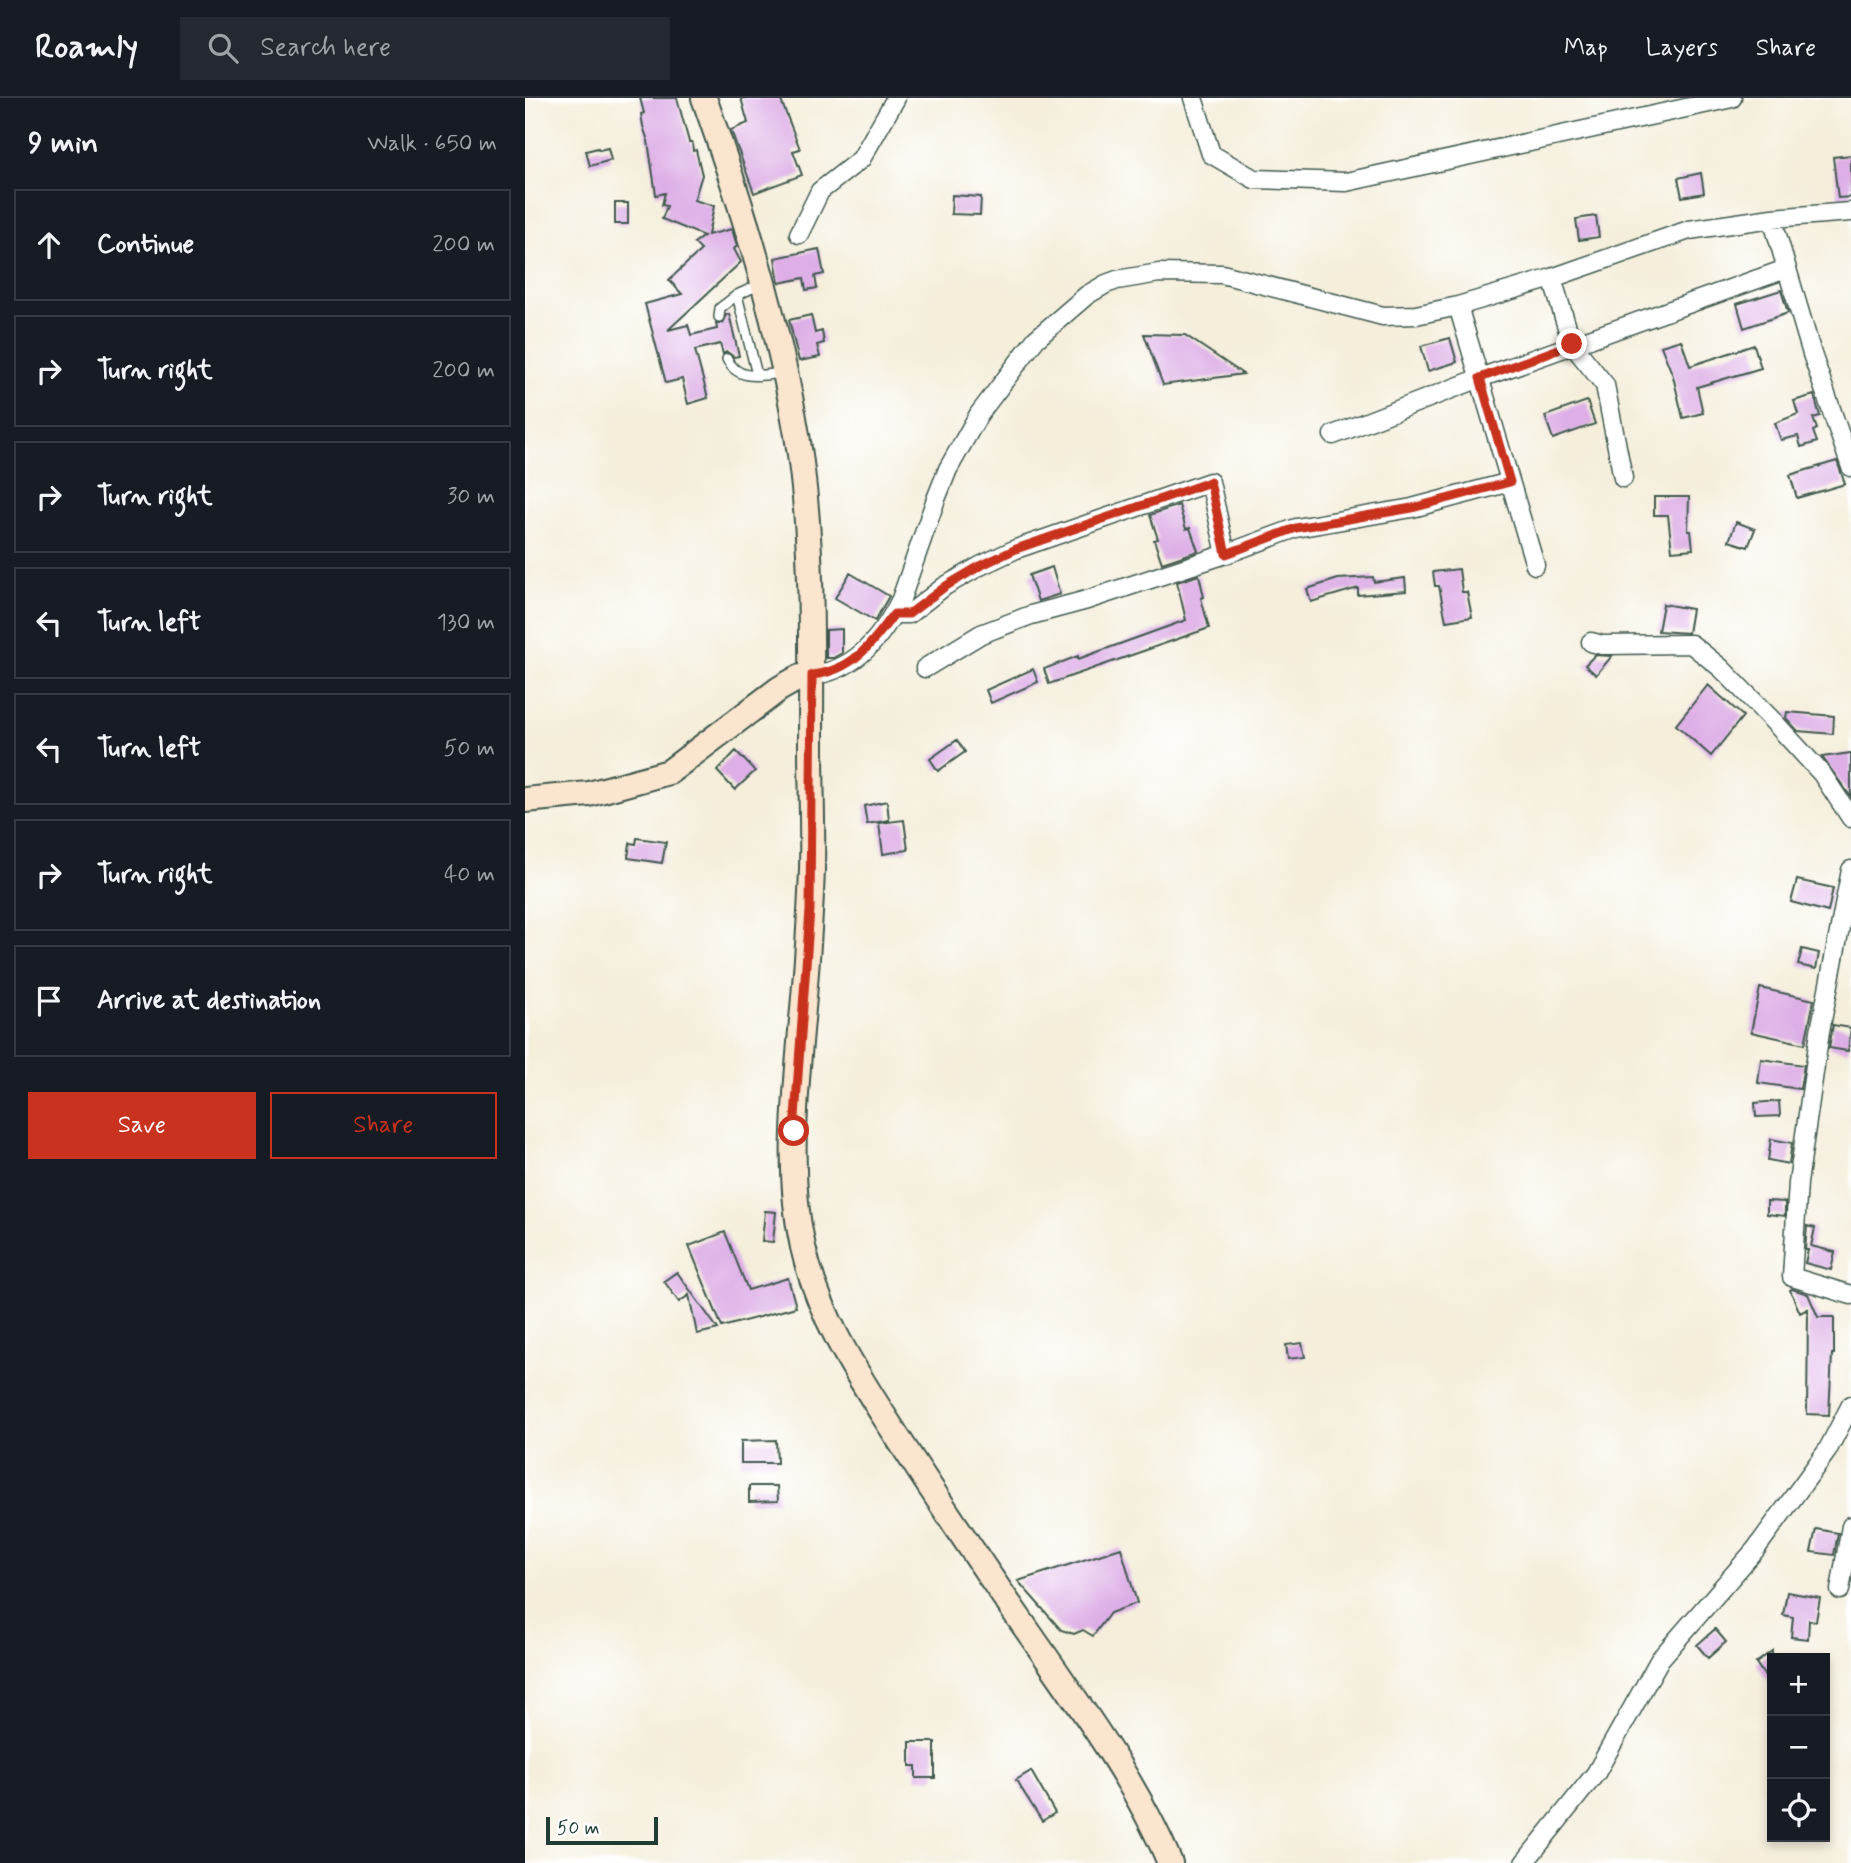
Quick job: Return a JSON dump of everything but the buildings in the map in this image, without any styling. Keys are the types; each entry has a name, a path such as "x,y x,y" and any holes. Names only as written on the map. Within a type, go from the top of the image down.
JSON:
{"main road":[{"path":"704,98 762,283 785,373 803,487 811,583 810,910 794,1131 794,1173 798,1213 810,1273 832,1327 871,1396 986,1572 1101,1737 1147,1813 1170,1863"},
{"path":"525,800 589,794 669,772 779,689 800,677 812,675"}],"street":[{"path":"799,234 820,191 862,159 896,98"},
{"path":"1193,98 1211,154 1254,179 1346,182 1732,98"},
{"path":"812,675 836,671 861,655 894,614 944,479 979,414 1025,350 1097,289 1117,280 1159,273 1222,274 1383,316 1416,315 1458,306 1552,278 1689,230 1772,218 1851,212"},
{"path":"1772,218 1812,354 1851,467"},
{"path":"1333,435 1572,344 1786,269"},
{"path":"1552,278 1572,344 1605,385 1623,478"},
{"path":"1458,306 1535,565"},
{"path":"894,614 909,614 946,586 1016,549 1210,482 1226,554"},
{"path":"925,668 981,634 1031,615 1087,600 1296,528 1412,508 1510,482"},
{"path":"1591,642 1602,645 1691,644 1721,668 1785,733 1822,775 1851,818"},
{"path":"1851,870 1820,1031 1798,1183 1792,1277 1851,1296"},
{"path":"1524,1863 1596,1773 1660,1659 1755,1550 1827,1451 1851,1405"},
{"path":"1840,1590 1851,1526"}],"lane":[{"path":"719,317 719,308 737,295 762,283"},
{"path":"737,295 757,376"},
{"path":"727,359 731,368 739,374 757,376 785,373"}],"route":[{"path":"794,1131 808,960 812,860 812,675 836,671 848,665 872,644 894,614 909,614 946,586 980,566 1016,549 1210,482 1226,554 1296,528 1412,508 1510,482 1480,378 1572,344"}]}
